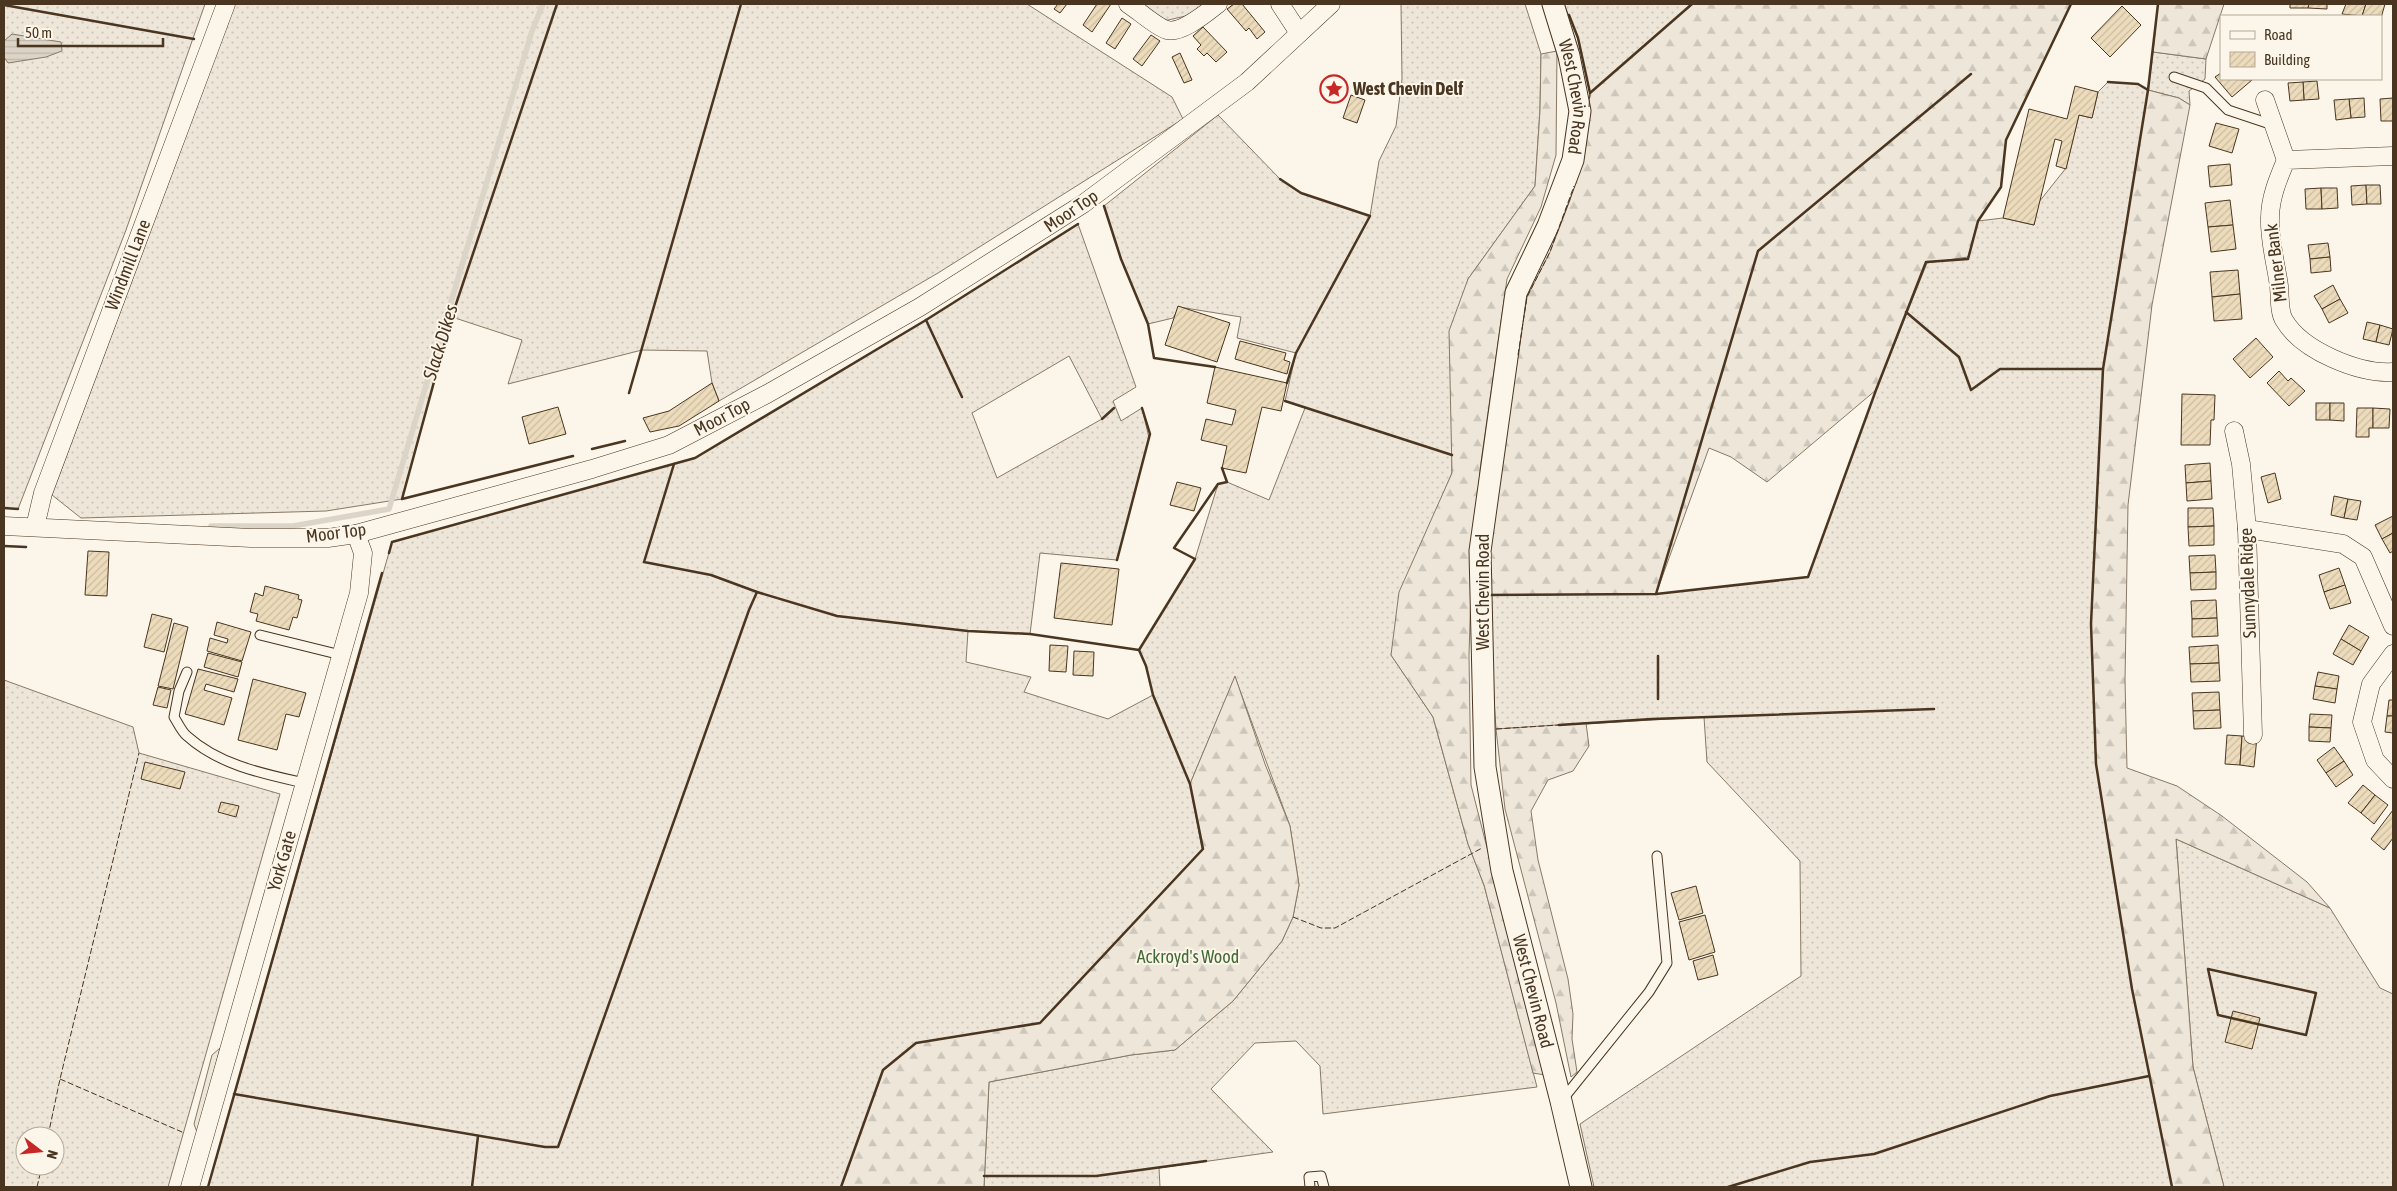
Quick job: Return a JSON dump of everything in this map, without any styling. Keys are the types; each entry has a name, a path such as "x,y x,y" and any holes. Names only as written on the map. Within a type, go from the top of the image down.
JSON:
{"street":[{"name":"Windmill Lane","path":"35,527 43,493 226,4"},
{"path":"1128,4 1167,30 1176,30 1195,21 1218,4"},
{"path":"1280,4 1300,33"},
{"name":"Moor Top","path":"4,526 251,538 328,538 356,534 592,469 668,445 767,394 920,307 1082,204 1247,82 1331,4"},
{"name":"West Chevin Road","path":"1553,4 1569,56 1580,111 1573,160 1548,226 1516,293 1480,551 1485,768 1502,871 1581,1187"},
{"path":"2265,100 2286,160 2393,156"},
{"name":"Milner Bank","path":"2286,160 2273,193 2270,219 2283,319 2301,339 2323,353 2357,368 2378,372 2393,372"},
{"name":"Sunnydale Ridge","path":"2234,431 2241,464 2247,529 2253,736"},
{"path":"2247,529 2343,544 2363,557 2393,626"},
{"name":"York Gate","path":"190,1187 359,593 363,553 356,534"},
{"path":"2393,654 2371,684 2362,722 2375,760 2393,779"}],"lane":[{"path":"2174,77 2206,88 2228,110 2275,126"},
{"path":"260,635 341,655"},
{"path":"187,672 179,691 174,717 186,736 217,756 245,769 304,783"},
{"path":"1561,1101 1649,992 1667,964 1657,856"},
{"path":"1310,1187 1309,1177 1321,1176 1324,1187"}],"green space":[{"path":"4,4 205,4 126,230 18,509 4,508"},
{"path":"235,4 1027,4 1172,97 1183,119 938,273 719,401 712,383 707,351 642,350 508,384 522,340 452,317 402,499 326,511 81,518 52,495"},
{"path":"1138,4 1205,4 1190,15 1164,21"},
{"path":"1401,4 1525,4 1541,54 1540,110 1535,186 1468,279 1452,406 1452,473 1439,504 1391,655 1433,717 1468,844 1484,885 1537,1087 1323,1114 1320,1066 1296,1041 1255,1043 1211,1089 1273,1152 1159,1168 1160,1187 984,1187 989,1082 1131,1055 1175,1050 1233,1001 1282,941 1293,917 1299,885 1290,826 1235,677 1190,784 1203,849 1040,1023 917,1043 883,1070 841,1187 208,1187 392,542 695,458 926,320 1078,224 1136,387 1113,401 1121,421 1142,408 1149,438 1117,560 1040,553 1030,634 968,631 966,662 1031,677 1024,692 1108,719 1153,695 1146,666 1139,650 1195,559 1218,484 1227,482 1269,500 1305,408 1285,401 1296,353 1237,338 1241,317 1179,307 1173,318 1148,324 1121,259 1104,206 1218,115 1280,179 1301,193 1370,216 1379,161 1396,126 1402,79","holes":["1069,356 1102,419 997,478 972,413"]},
{"path":"1564,4 1692,4 1590,93 1578,38"},
{"path":"1692,4 2071,4 2006,140 2001,187 1978,221 1968,257 1927,263 1876,390 1767,482 1731,457 1709,448 1656,594 1487,595 1486,545 1527,297 1550,252 1570,200 1585,143 1590,93"},
{"path":"2158,4 2224,4 2206,59 2153,52"},
{"path":"1557,51 1556,155 1541,207 1507,279 1481,462 1472,554 1469,655 1471,785 1545,1075 1533,1073 1484,885 1468,844 1433,717 1391,655 1399,592 1452,473 1449,331 1468,279 1535,186 1540,110 1541,54"},
{"path":"2153,52 2206,59 2205,79 2189,91 2190,105 2179,98 2148,90"},
{"path":"2108,82 2138,84 2148,90 2103,369 2091,624 2096,764 2132,989 2172,1187 1594,1187 1580,1124 1801,976 1800,861 1707,762 1704,717 1496,729 1487,595 1656,594 1808,577 1876,390 1926,262 1968,259 1978,221 2003,218 2034,225 2039,202 2066,168 2079,115 2092,118 2098,92"},
{"path":"2148,90 2179,98 2190,105 2152,305 2128,505 2125,680 2127,768 2177,786 2222,816 2307,882 2330,908 2176,839 2193,1067 2224,1187 2172,1187 2132,989 2096,764 2091,624 2103,369"},
{"name":"Ackroyd's Wood","path":"1235,676 1265,764 1290,826 1299,885 1293,917 1282,941 1233,1001 1175,1050 1131,1055 989,1082 984,1187 841,1187 883,1070 916,1043 1040,1023 1202,849 1190,784"},
{"path":"4,680 133,727 139,753 280,794 168,1187 4,1187"},
{"path":"1586,723 1589,746 1573,771 1548,780 1531,811 1538,860 1568,979 1573,1014 1572,1039 1577,1072 1571,1077 1556,1003 1505,809 1496,729"},
{"path":"2176,839 2330,908 2380,988 2393,994 2393,1187 2224,1187 2193,1067"}],"shaded area":[{"path":"12,34 61,42 62,51 46,57 8,63 4,57 4,41"},
{"path":"220,1048 198,1135 194,1124 212,1055"}],"building":[{"path":"1058,4 1067,4 1060,13 1054,9"},
{"path":"1097,4 1111,4 1092,32 1083,25"},
{"path":"1234,4 1242,4 1265,32 1257,39 1249,28 1246,31 1227,9"},
{"path":"2290,4 2309,4 2308,8 2290,8"},
{"path":"2309,4 2327,4 2327,9 2308,8"},
{"path":"2346,4 2366,4 2362,15 2342,14"},
{"path":"2366,4 2385,4 2382,15 2362,15"},
{"path":"2122,6 2141,25 2110,57 2091,38"},
{"path":"1122,18 1131,24 1115,49 1106,43"},
{"path":"1203,27 1227,52 1216,62 1207,53 1204,56 1197,49 1201,45 1193,36"},
{"path":"1151,35 1160,41 1142,66 1133,59"},
{"path":"1180,53 1192,80 1184,83 1172,57"},
{"path":"2220,74 2220,80 2252,80 2232,97 2215,77"},
{"path":"2317,81 2319,99 2304,100 2303,82"},
{"path":"2303,82 2304,100 2290,101 2288,83"},
{"path":"2075,86 2098,92 2092,118 2079,115 2066,169 2056,166 2062,141 2055,139 2034,225 2003,218 2029,109 2067,119"},
{"path":"1351,95 1365,100 1357,123 1343,118"},
{"path":"2364,98 2365,117 2351,118 2349,99"},
{"path":"2393,98 2393,121 2381,121 2380,99"},
{"path":"2349,99 2351,118 2336,120 2334,100"},
{"path":"2216,123 2239,129 2232,153 2209,146"},
{"path":"2230,164 2232,185 2210,187 2208,166"},
{"path":"2366,185 2367,204 2352,205 2351,186"},
{"path":"2366,185 2380,185 2381,204 2367,204"},
{"path":"2321,188 2322,209 2306,209 2305,189"},
{"path":"2321,188 2337,188 2338,208 2322,209"},
{"path":"2230,200 2233,225 2208,227 2205,203"},
{"path":"2233,225 2236,249 2211,252 2208,227"},
{"path":"2328,243 2330,257 2310,259 2308,245"},
{"path":"2330,257 2331,271 2311,273 2310,259"},
{"path":"2238,270 2240,294 2212,297 2210,272"},
{"path":"2333,285 2340,299 2322,309 2314,296"},
{"path":"2240,294 2242,319 2214,321 2212,297"},
{"path":"2340,299 2348,313 2329,323 2322,309"},
{"path":"1178,306 1230,323 1217,362 1165,345"},
{"path":"2367,322 2380,325 2376,342 2363,339"},
{"path":"2380,325 2393,329 2389,345 2376,342"},
{"path":"2256,338 2273,357 2250,378 2233,359"},
{"path":"1240,341 1286,353 1284,360 1290,362 1287,374 1235,359"},
{"path":"1215,367 1287,383 1281,411 1262,407 1246,473 1222,468 1227,446 1201,440 1206,419 1232,425 1236,410 1207,403"},
{"path":"2279,371 2288,381 2291,378 2305,391 2289,406 2267,383"},
{"path":"712,383 719,401 679,426 650,432 643,418 669,411"},
{"path":"2182,394 2215,395 2210,445 2181,445"},
{"path":"2316,403 2330,403 2330,420 2316,420"},
{"path":"2330,403 2344,403 2344,421 2330,420"},
{"path":"558,407 566,434 529,444 522,417"},
{"path":"2357,408 2373,408 2373,428 2369,428 2369,437 2356,437"},
{"path":"2373,408 2390,409 2389,428 2373,428"},
{"path":"2210,463 2211,481 2186,483 2185,465"},
{"path":"2275,473 2281,499 2268,503 2261,477"},
{"path":"2211,481 2212,499 2187,501 2186,483"},
{"path":"1177,482 1201,488 1194,511 1170,505"},
{"path":"2334,496 2348,499 2344,518 2331,515"},
{"path":"2348,499 2361,501 2357,520 2344,518"},
{"path":"2188,508 2213,508 2214,526 2188,527"},
{"path":"2393,516 2393,533 2382,539 2375,525"},
{"path":"2214,526 2214,545 2189,546 2188,527"},
{"path":"2393,533 2393,551 2390,553 2382,539"},
{"path":"88,551 109,552 107,596 85,595"},
{"path":"2215,555 2216,572 2190,573 2189,556"},
{"path":"1061,563 1119,569 1112,625 1054,618"},
{"path":"2339,568 2345,585 2324,592 2319,575"},
{"path":"2216,572 2216,589 2191,590 2190,573"},
{"path":"2345,585 2351,603 2330,609 2324,592"},
{"path":"265,586 299,595 298,599 302,600 297,618 293,617 289,630 256,621 258,614 250,612 255,593 263,596"},
{"path":"2216,600 2217,618 2192,619 2191,601"},
{"path":"152,614 172,619 164,652 144,647"},
{"path":"2217,618 2218,636 2192,637 2192,619"},
{"path":"217,622 251,632 242,661 207,651 210,638 227,643 228,639 214,635"},
{"path":"174,623 188,627 173,689 158,686"},
{"path":"2349,625 2369,637 2361,651 2341,639"},
{"path":"2341,639 2361,651 2353,665 2333,654"},
{"path":"1050,645 1068,646 1066,672 1049,671"},
{"path":"2218,645 2219,663 2190,664 2189,647"},
{"path":"1074,651 1094,652 1093,676 1073,675"},
{"path":"208,653 242,662 238,677 204,667"},
{"path":"2219,663 2220,681 2191,682 2190,664"},
{"path":"198,669 238,679 234,692 206,684 204,690 232,698 224,725 185,714"},
{"path":"2318,672 2339,676 2337,689 2315,686"},
{"path":"253,679 306,693 299,717 286,714 277,750 238,740"},
{"path":"2315,686 2337,689 2335,703 2313,699"},
{"path":"158,687 171,690 167,708 153,705"},
{"path":"2219,692 2220,710 2193,711 2192,693"},
{"path":"2389,700 2393,700 2393,716 2387,716"},
{"path":"2220,710 2221,728 2194,729 2193,711"},
{"path":"2310,714 2332,715 2331,728 2309,727"},
{"path":"2387,716 2393,716 2393,733 2385,732"},
{"path":"2309,727 2331,728 2330,742 2309,741"},
{"path":"2227,735 2242,736 2240,765 2225,764"},
{"path":"2242,736 2257,737 2254,767 2240,765"},
{"path":"2334,747 2344,761 2326,773 2317,760"},
{"path":"2344,761 2353,775 2336,787 2326,773"},
{"path":"145,762 185,772 180,789 141,779"},
{"path":"2363,785 2375,795 2361,813 2348,803"},
{"path":"2375,795 2388,805 2374,824 2361,813"},
{"path":"221,802 239,806 236,817 218,812"},
{"path":"2393,810 2393,838 2384,850 2371,839"},
{"path":"1696,886 1703,913 1679,920 1671,893"},
{"path":"1705,915 1715,952 1689,960 1679,922"},
{"path":"1713,955 1718,975 1698,980 1693,961"},
{"path":"2233,1011 2260,1018 2252,1049 2225,1042"}],"waterway":[{"name":"Slack Dikes","path":"211,526 293,526 389,509 532,31 543,4"}],"fence":[{"path":"1589,107 1590,93"},
{"path":"1518,355 1527,297 1550,252 1574,186"},
{"path":"1496,729 1559,725"},
{"path":"50,1126 139,753"},
{"path":"1293,917 1321,928 1335,928 1482,848"},
{"path":"60,1079 182,1132"},
{"path":"37,1187 40,1176"}],"wall":[{"path":"557,4 452,316 402,499 573,456"},
{"path":"629,393 741,4"},
{"path":"1569,15 1578,38 1590,93 1692,4"},
{"path":"1487,595 1656,594 1808,577 1876,390 1926,262 1968,259 1978,221 2001,187 2006,140 2071,4"},
{"path":"2158,4 2148,90 2103,369 2091,624 2096,764 2132,989 2172,1187"},
{"path":"4,5 194,39"},
{"path":"1656,594 1758,251 1971,74"},
{"path":"2108,82 2138,84 2148,90"},
{"path":"1280,179 1301,193 1370,216 1296,353 1287,383"},
{"path":"1104,206 1121,259 1148,324 1154,358 1215,367"},
{"path":"389,553 392,542 695,458 926,320 1078,224"},
{"path":"1906,312 1959,357 1971,390 2000,369 2103,369"},
{"path":"926,320 962,397"},
{"path":"1285,401 1452,455"},
{"path":"1102,419 1114,408"},
{"path":"1117,560 1150,434 1142,408"},
{"path":"592,449 625,441"},
{"path":"674,464 644,562 711,575 757,592 837,616 968,631 1030,634 1139,650 1146,666 1153,695 1190,784 1203,849 1040,1023 916,1043 883,1070 841,1187"},
{"path":"1139,650 1195,559 1174,548 1218,484 1227,482 1222,468"},
{"path":"4,508 18,509"},
{"path":"4,546 26,547"},
{"path":"208,1187 382,573"},
{"path":"234,1094 545,1147 558,1147 757,592"},
{"path":"1658,656 1658,699"},
{"path":"1559,725 1652,719 1934,709"},
{"path":"2208,969 2316,993 2306,1035 2218,1015 2208,969"},
{"path":"1728,1187 1810,1162 1874,1154 2050,1096 2149,1076"},
{"path":"472,1187 478,1136"},
{"path":"984,1176 1096,1176 1206,1161"}],"place":[{"name":"West Chevin Delf","path":"1334,89"}]}
